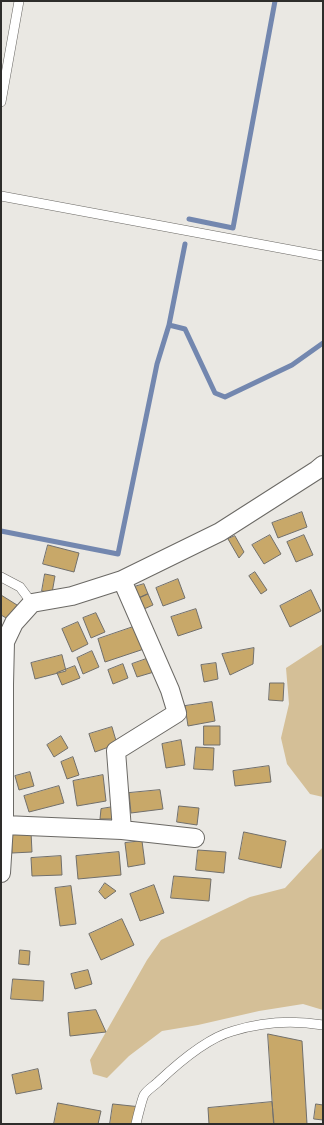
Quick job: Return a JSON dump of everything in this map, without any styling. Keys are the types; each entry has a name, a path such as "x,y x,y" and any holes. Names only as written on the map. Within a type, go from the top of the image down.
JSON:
{"street":[{"path":"1,873 5,642 14,623 32,604 72,596 122,580 220,532 323,465"},
{"path":"122,580 170,690 177,712 116,751 122,830"},
{"path":"2,824 122,830 195,838"}],"lane":[{"path":"1,102 19,1"},
{"path":"1,196 323,256"},
{"path":"1,577 20,587 32,604"},
{"path":"136,1124 144,1095 170,1071 205,1044 232,1031 275,1023 305,1022 323,1025"}],"shaded area":[{"path":"323,644 323,797 310,794 287,764 281,738 289,704 286,668"},
{"path":"323,847 323,1010 303,1004 259,1011 198,1025 162,1031 129,1056 107,1078 93,1074 90,1060 147,960 161,940 250,897 285,888"}],"building":[{"path":"302,512 307,527 278,538 272,523"},
{"path":"270,535 281,554 264,564 252,545"},
{"path":"304,535 313,555 296,562 287,542"},
{"path":"235,536 244,552 239,558 228,539"},
{"path":"48,545 79,553 74,572 43,564"},
{"path":"255,572 267,590 261,594 249,576"},
{"path":"45,574 55,576 52,593 42,591"},
{"path":"178,579 185,598 163,606 156,588"},
{"path":"144,584 148,594 139,598 134,587"},
{"path":"311,590 321,611 290,627 280,606"},
{"path":"148,594 153,605 144,609 139,598"},
{"path":"1,595 17,605 8,619 1,615"},
{"path":"196,609 202,628 178,636 171,617"},
{"path":"96,613 105,632 91,638 83,618"},
{"path":"78,622 88,644 72,652 62,629"},
{"path":"136,626 144,649 105,662 98,639"},
{"path":"254,648 253,664 230,675 222,654"},
{"path":"92,651 99,667 83,674 77,658"},
{"path":"62,655 66,671 35,679 31,663"},
{"path":"149,658 154,672 137,677 132,664"},
{"path":"216,663 218,679 204,682 201,665"},
{"path":"123,664 128,678 113,684 108,670"},
{"path":"75,666 80,678 62,685 57,673"},
{"path":"270,683 284,683 283,701 269,700"},
{"path":"212,702 215,721 188,726 185,706"},
{"path":"204,726 220,726 220,745 204,745"},
{"path":"112,727 117,744 95,752 89,734"},
{"path":"61,736 68,748 54,757 47,745"},
{"path":"181,740 185,765 166,768 162,744"},
{"path":"196,747 214,748 213,770 194,769"},
{"path":"73,757 79,775 67,779 61,762"},
{"path":"269,766 271,782 235,786 233,771"},
{"path":"30,772 34,786 19,790 15,776"},
{"path":"103,775 106,801 77,806 73,781"},
{"path":"59,786 64,803 29,812 24,796"},
{"path":"160,790 163,809 131,813 129,793"},
{"path":"179,806 199,808 197,825 177,822"},
{"path":"113,807 113,819 100,819 101,809"},
{"path":"31,832 32,852 12,853 11,833"},
{"path":"244,832 286,841 281,868 239,859"},
{"path":"142,841 145,864 128,867 125,843"},
{"path":"198,850 226,852 224,873 196,870"},
{"path":"119,852 121,875 78,879 76,856"},
{"path":"61,856 62,875 32,876 31,858"},
{"path":"174,876 211,879 209,901 171,898"},
{"path":"105,883 116,891 105,899 99,892"},
{"path":"154,885 164,913 140,921 130,894"},
{"path":"71,886 76,924 60,926 55,888"},
{"path":"122,919 134,945 101,960 89,934"},
{"path":"20,950 30,951 29,965 19,964"},
{"path":"88,970 92,984 75,989 71,974"},
{"path":"13,979 44,981 43,1001 11,999"},
{"path":"96,1010 106,1032 70,1036 68,1013"},
{"path":"268,1034 302,1041 307,1124 274,1124"},
{"path":"38,1069 42,1089 16,1094 12,1075"},
{"path":"272,1102 274,1124 209,1124 208,1108"},
{"path":"58,1103 101,1111 98,1124 54,1124"},
{"path":"113,1104 141,1107 139,1124 110,1124"},
{"path":"316,1104 323,1105 323,1120 314,1119"}],"waterway":[{"path":"189,219 233,228 275,1"},
{"path":"1,531 118,554 157,364 169,325 185,244"},
{"path":"169,325 185,329 215,393 225,397 292,365 323,343"}]}
